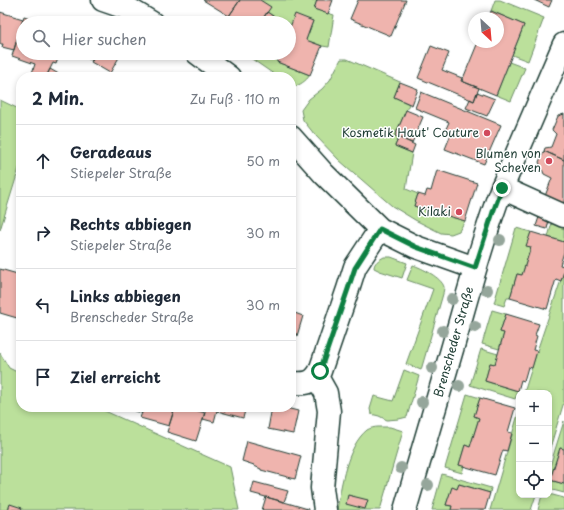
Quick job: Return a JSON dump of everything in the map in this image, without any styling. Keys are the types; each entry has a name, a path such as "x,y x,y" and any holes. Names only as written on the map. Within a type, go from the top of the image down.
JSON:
{"street":[{"path":"103,0 131,5 144,16"},
{"name":"Brenscheder Straße","path":"405,510 475,268 493,212 564,44"},
{"path":"207,60 223,72"},
{"path":"296,143 324,174 380,229 416,247 475,268"},
{"path":"502,188 564,216"},
{"path":"296,383 307,383 317,377 355,268 380,229"},
{"path":"317,377 326,392 329,411 322,488 325,510"}],"green space":[{"path":"260,0 317,0 314,9 334,15 329,47 306,40 313,21 296,27 296,16 273,16 267,12"},
{"path":"495,0 500,0 544,18 528,61 512,55 524,25 504,17 504,12 491,11"},
{"path":"341,59 347,59 400,82 394,97 409,104 395,135 399,137 395,146 412,153 406,189 418,194 414,206 465,221 459,231 451,234 441,233 392,206 339,160 303,120 301,110 309,99 322,89 330,80"},
{"path":"253,60 278,60 277,62 310,75 307,79 296,86 296,72 271,72"},
{"path":"509,62 525,68 511,101 496,95"},
{"path":"0,100 16,108 16,178 0,230"},
{"path":"554,216 564,221 564,242 548,237"},
{"path":"516,228 531,232 527,246 531,247 522,275 517,274 510,298 507,298 504,306 494,303"},
{"path":"384,257 391,257 407,263 402,278 374,268 376,263"},
{"path":"413,265 436,277 440,280 444,287 421,370 406,364 433,289 407,280"},
{"path":"564,271 564,402 552,441 552,390 525,390"},
{"path":"492,310 506,314 500,332 504,333 499,349 482,344"},
{"path":"481,349 498,354 495,364 490,363 485,381 516,390 516,396 515,399 470,385"},
{"path":"0,353 9,368 16,372 16,412 107,412 230,467 239,510 0,510"},
{"path":"404,370 419,376 407,417 387,420 371,414 370,409 374,396 393,401"},
{"path":"467,394 480,398 474,416 479,418 470,447 465,445 459,465 464,466 462,473 445,468"},
{"path":"516,421 516,498 535,498 531,510 490,510"},
{"path":"564,421 564,449 560,448 552,474 552,459"},
{"path":"378,427 390,427 403,431 380,510 337,510 346,467 354,446 367,430"},
{"path":"442,474 491,488 490,493 459,484 457,489 452,488 446,505 452,506 451,510 432,510"},
{"path":"552,481 564,484 564,493 552,490"},
{"path":"552,495 564,498 564,510 538,510 541,498 552,498"}],"building":[{"path":"203,0 240,0 229,16"},
{"path":"240,0 260,0 271,7 265,16 229,16"},
{"path":"317,0 333,0 328,14 314,9"},
{"path":"358,0 406,0 391,36 350,19"},
{"path":"534,0 552,0 549,7"},
{"path":"0,12 16,17 16,43 14,50 2,47 3,44 0,44"},
{"path":"267,12 273,16 264,16"},
{"path":"295,14 313,21 306,40 322,46 310,75 277,62 278,60 296,60 296,16 294,16"},
{"path":"504,17 524,25 496,95 462,81 476,48 504,48"},
{"path":"16,43 16,57 12,56"},
{"path":"431,46 449,53 442,70 462,78 461,81 479,88 474,101 418,78"},
{"path":"24,60 57,60 56,64 53,63 48,72 32,72 35,64"},
{"path":"92,60 118,60 111,72 91,62"},
{"path":"50,69 55,72 48,72"},
{"path":"400,82 418,89 412,105 394,97"},
{"path":"421,92 501,125 484,164 445,149 451,134 445,131 449,122 415,108"},
{"path":"477,92 495,99 487,116 466,108 470,99 474,101"},
{"path":"406,110 423,117 412,143 395,136"},
{"path":"564,114 564,160 544,151 545,148 551,147 556,134 552,130 558,116"},
{"path":"399,137 415,145 412,153 395,146"},
{"path":"544,151 564,160 564,204 545,196 552,178 544,174 539,162"},
{"path":"437,170 477,183 465,221 414,206 418,194 425,196 427,190 431,191"},
{"path":"539,217 549,220 547,229 536,226"},
{"path":"531,232 564,242 564,252 560,265 564,266 564,271 561,281 556,279 547,309 510,298 517,274 522,275 531,247 526,246"},
{"path":"0,269 16,274 16,318 0,313"},
{"path":"296,313 303,316 296,336"},
{"path":"506,314 539,324 535,335 537,336 533,350 537,351 532,368 528,367 524,381 521,380 518,390 485,381 490,363 495,364 504,333 500,332"},
{"path":"480,398 515,408 508,432 512,433 507,451 503,450 495,475 459,465 465,445 470,447 479,418 474,416"},
{"path":"298,411 293,434 268,429 271,412"},
{"path":"142,412 173,412 169,426 140,418"},
{"path":"173,412 205,413 196,441 167,432"},
{"path":"205,412 217,412 214,422 203,419"},
{"path":"221,412 245,412 243,418"},
{"path":"247,441 301,456 295,479 261,470 254,465 242,461"},
{"path":"560,448 564,449 564,484 552,481 552,474"},
{"path":"254,482 288,491 284,502 251,493"},
{"path":"459,484 490,493 485,510 451,510 452,506 446,505 452,487 457,489"},
{"path":"348,495 368,500 365,509 346,504"},
{"path":"266,497 308,509 308,510 262,510"},
{"path":"10,504 22,508 21,510 8,510"}],"place":[{"name":"Kosmetik Haut' Couture","path":"487,133"},
{"name":"Blumen von Scheven","path":"549,161"},
{"name":"Kilaki","path":"459,212"}],"route":[{"path":"320,371 355,268 380,229 416,247 475,268 502,188"}]}
